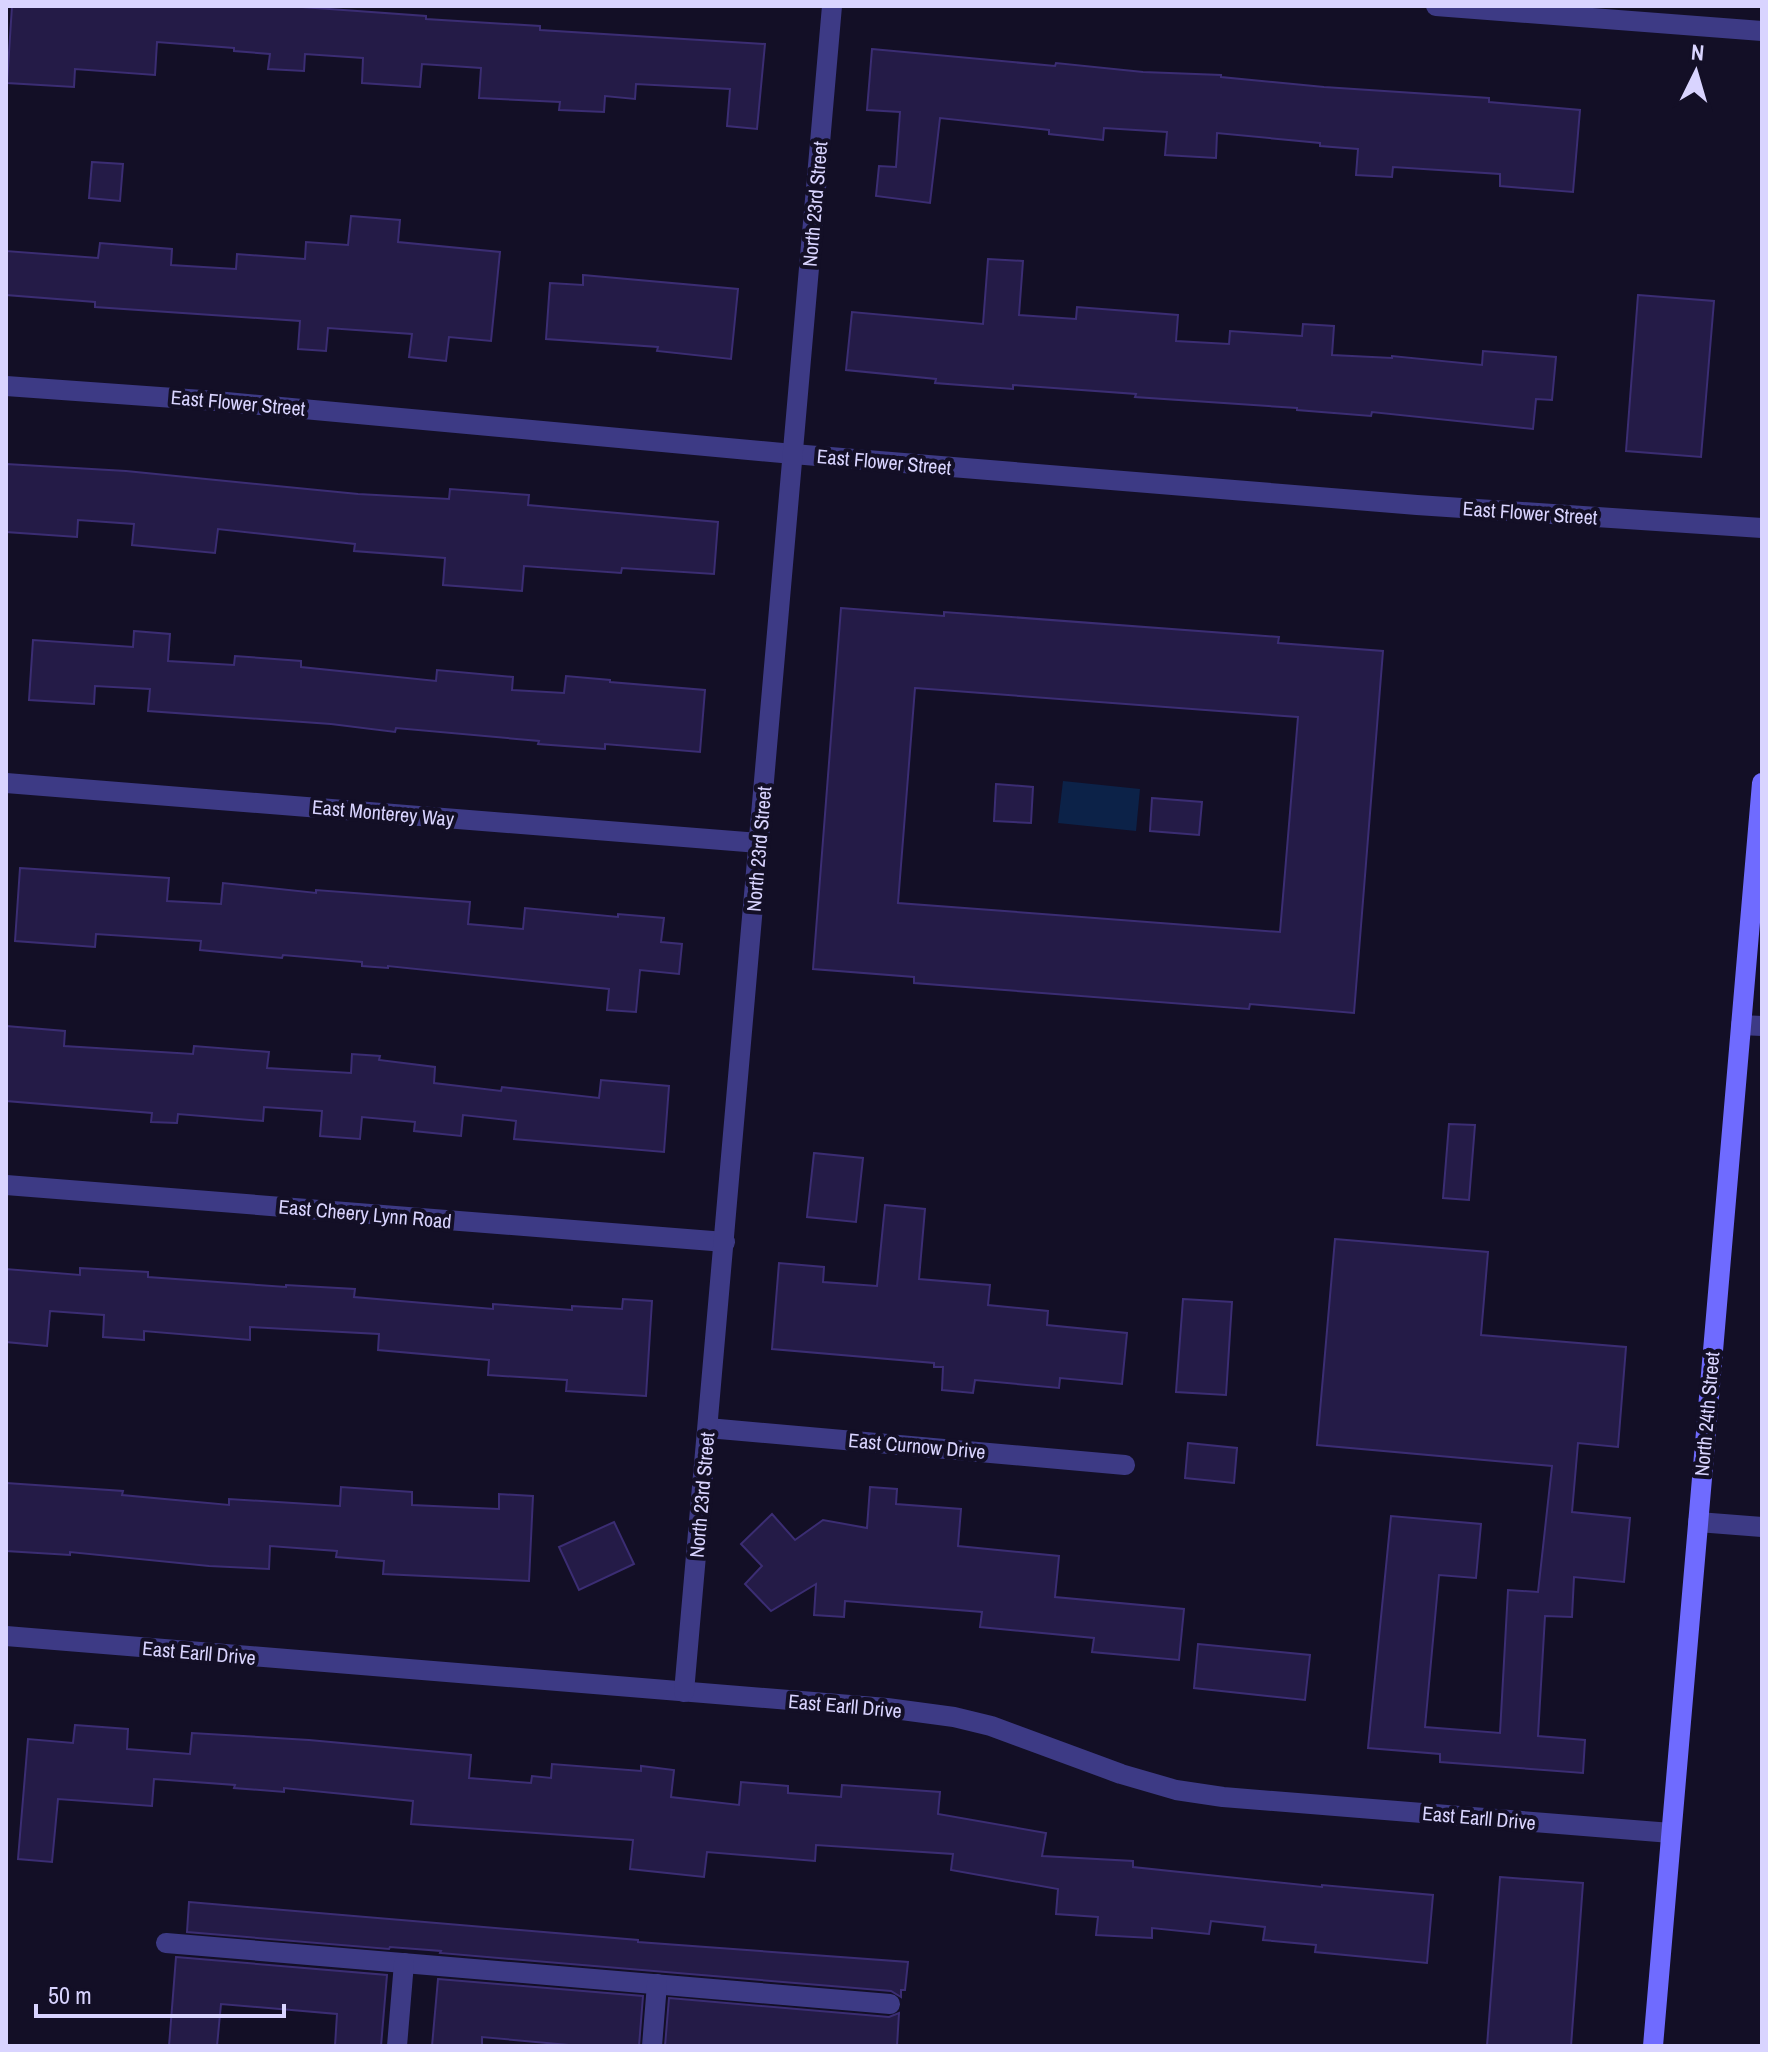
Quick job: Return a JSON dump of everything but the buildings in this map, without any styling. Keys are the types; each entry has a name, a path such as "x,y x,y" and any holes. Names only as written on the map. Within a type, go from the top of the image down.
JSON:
{"main road":[{"name":"North 24th Street","path":"1653,2046 1762,783"}],"street":[{"name":"North 23rd Street","path":"684,1692 832,6"},
{"path":"1436,6 1762,31"},
{"name":"East Flower Street","path":"6,386 216,401 793,454 1417,505 1762,528"},
{"name":"East Monterey Way","path":"6,783 759,843"},
{"path":"1741,1025 1762,1026"},
{"name":"East Cheery Lynn Road","path":"6,1185 725,1242"},
{"name":"East Curnow Drive","path":"708,1428 1125,1465"},
{"path":"1698,1522 1762,1527"},
{"name":"East Earll Drive","path":"6,1636 887,1708 954,1717 991,1726 1121,1774 1176,1790 1223,1797 1671,1833"},
{"path":"166,1943 890,2004"},
{"path":"397,2046 404,1963"},
{"path":"652,2046 657,1984"}],"water":[{"path":"1063,781 1140,789 1136,831 1058,823"}]}
